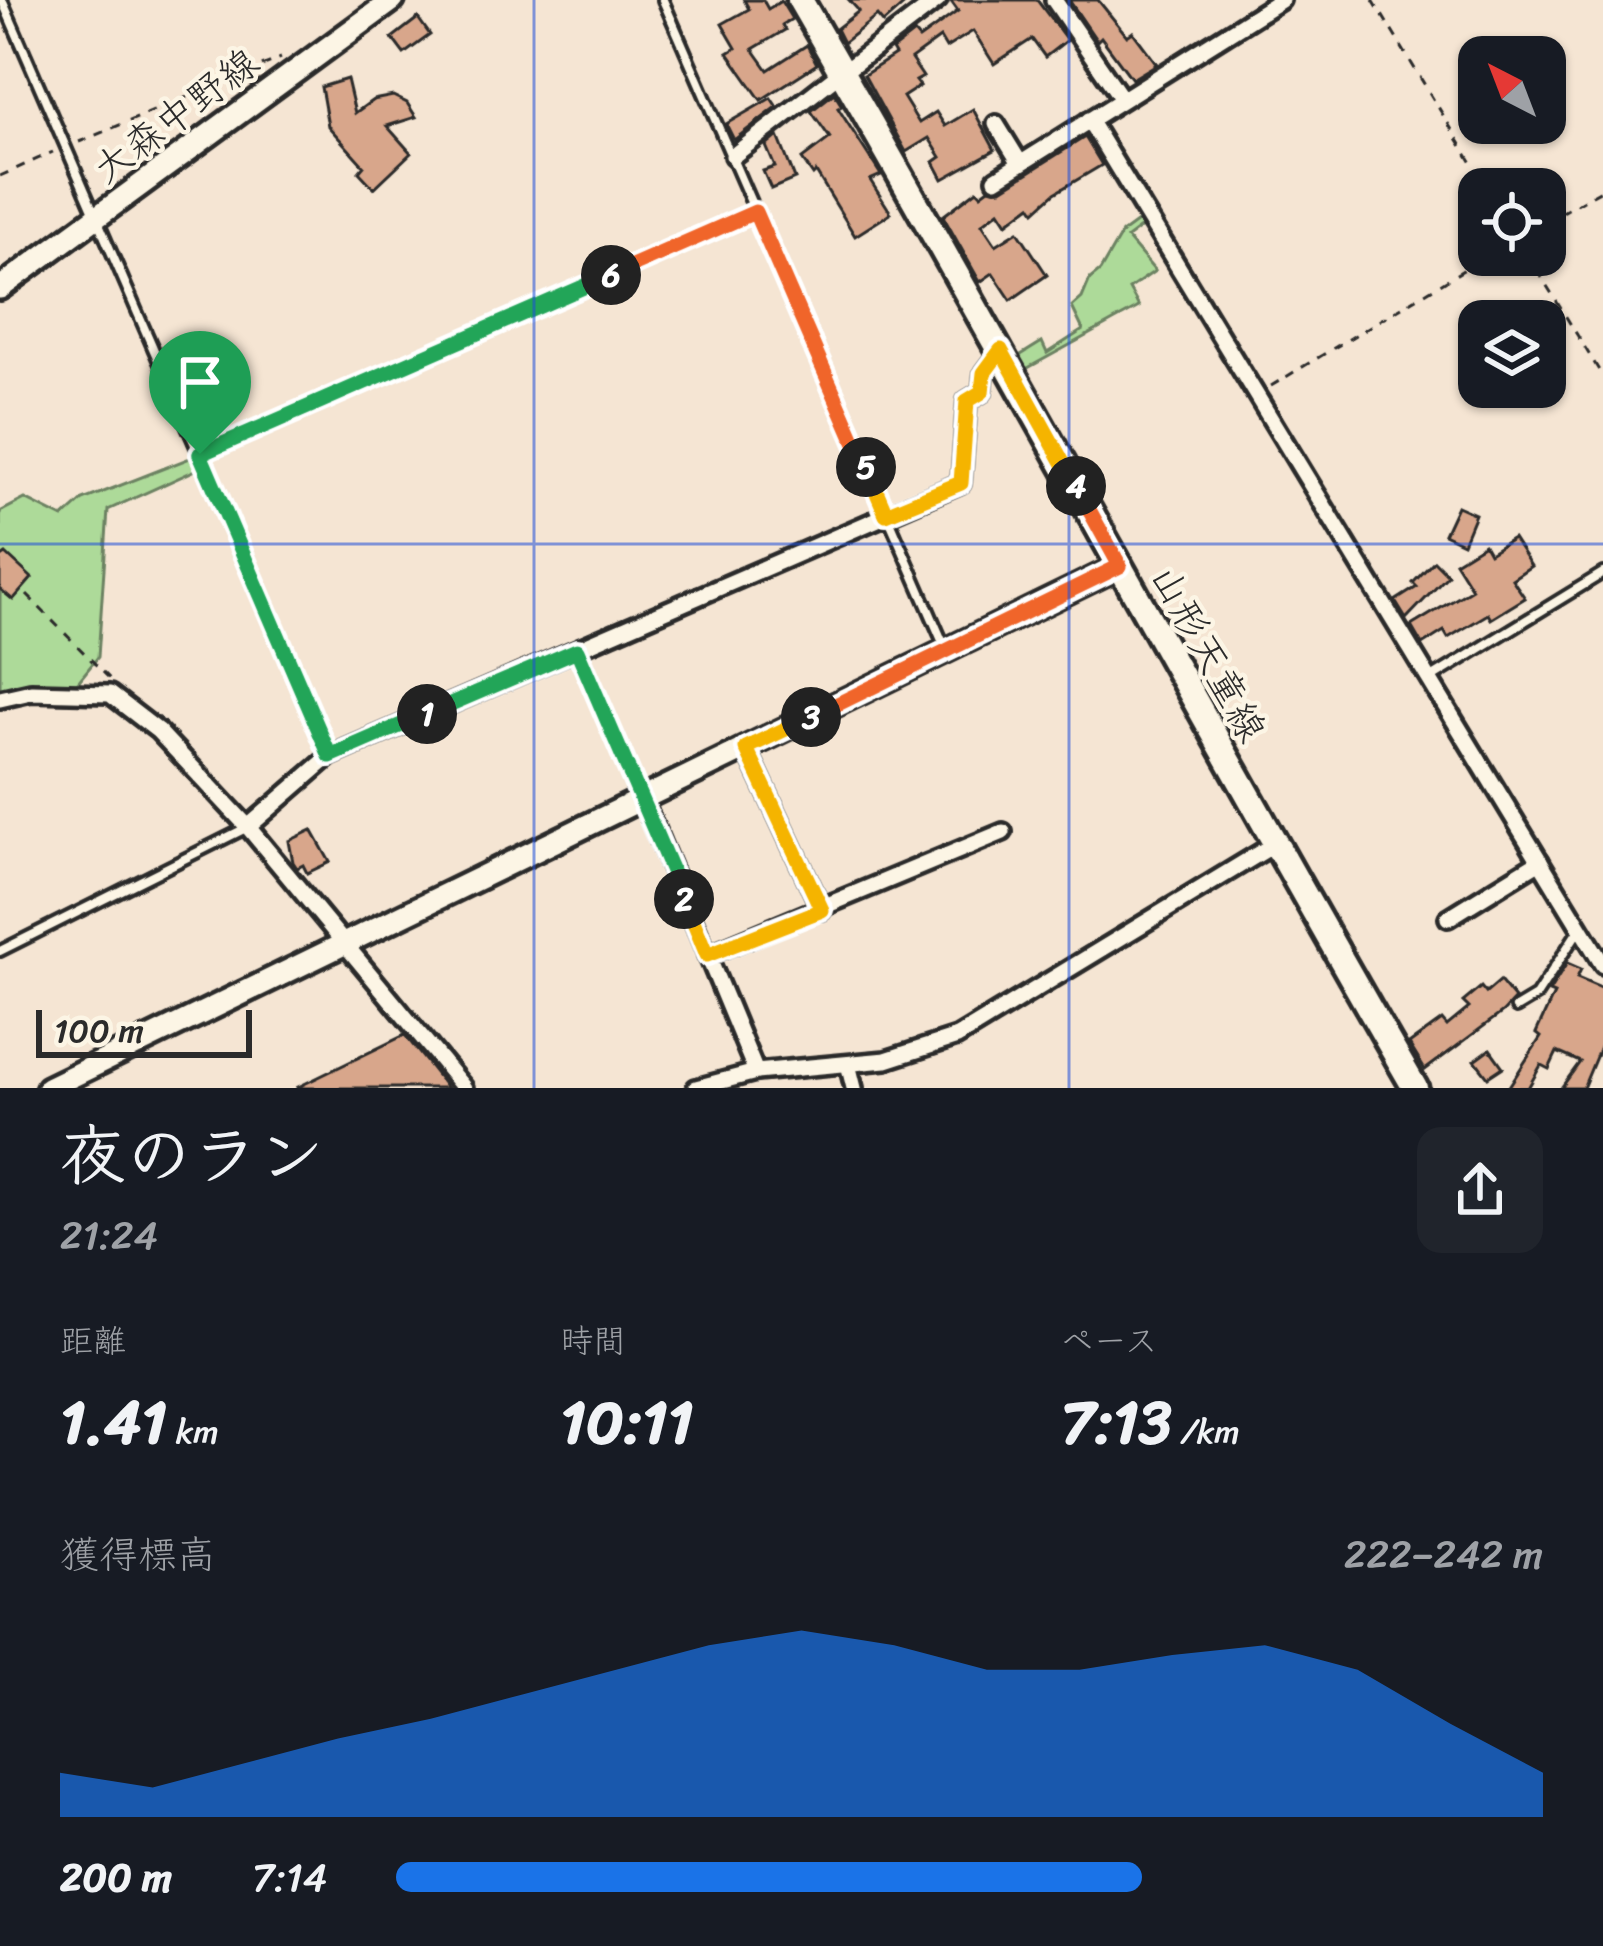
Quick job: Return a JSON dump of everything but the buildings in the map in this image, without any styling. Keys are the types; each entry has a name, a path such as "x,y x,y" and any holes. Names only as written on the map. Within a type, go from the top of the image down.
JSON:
{"main road":[{"name":"山形天童線","path":"800,0 1001,350 1273,845 1415,1088"}],"street":[{"name":"大森中野線","path":"0,288 389,0"},
{"path":"733,156 938,0"},
{"path":"1054,0 1122,99"},
{"path":"996,178 1282,0"},
{"path":"1089,120 1603,965"},
{"path":"996,124 1020,163"},
{"path":"248,827 330,756 961,483 967,401 982,392 984,373 1001,350"},
{"path":"48,1088 1120,566"},
{"path":"0,699 31,692 110,694 158,731 248,827 464,1088"},
{"path":"746,748 822,910"},
{"path":"642,797 756,1072"},
{"path":"707,955 1003,832"},
{"path":"696,1088 756,1072 886,1060 957,1037 1273,845"},
{"path":"1448,918 1540,861"},
{"path":"848,1064 854,1088"}],"lane":[{"path":"2,0 330,756"},
{"path":"663,0 947,652"},
{"path":"200,454 755,212"},
{"path":"1429,680 1603,573"},
{"path":"577,650 642,797"},
{"path":"0,951 248,827"},
{"path":"1516,1008 1536,996 1580,928"}],"path":[{"path":"1373,0 1475,168"},
{"path":"0,176 285,57"},
{"path":"1566,210 1603,189"},
{"path":"1259,394 1458,273"},
{"path":"1541,276 1603,377"},
{"path":"27,595 118,687 119,701"}],"green space":[{"path":"1148,214 1151,220 1127,238 1155,271 1129,289 1139,307 1015,375 1008,363 1042,342 1047,353 1083,330 1072,307 1122,233"},
{"path":"200,454 202,467 108,510 98,657 69,693 5,698 0,688 0,512 25,499 63,518 83,500"}],"route":[{"path":"755,212 886,514 961,483 967,401 982,392 984,373 1001,350 1120,566 746,748 822,910 707,955 577,650 330,756 200,454 755,212"}]}
